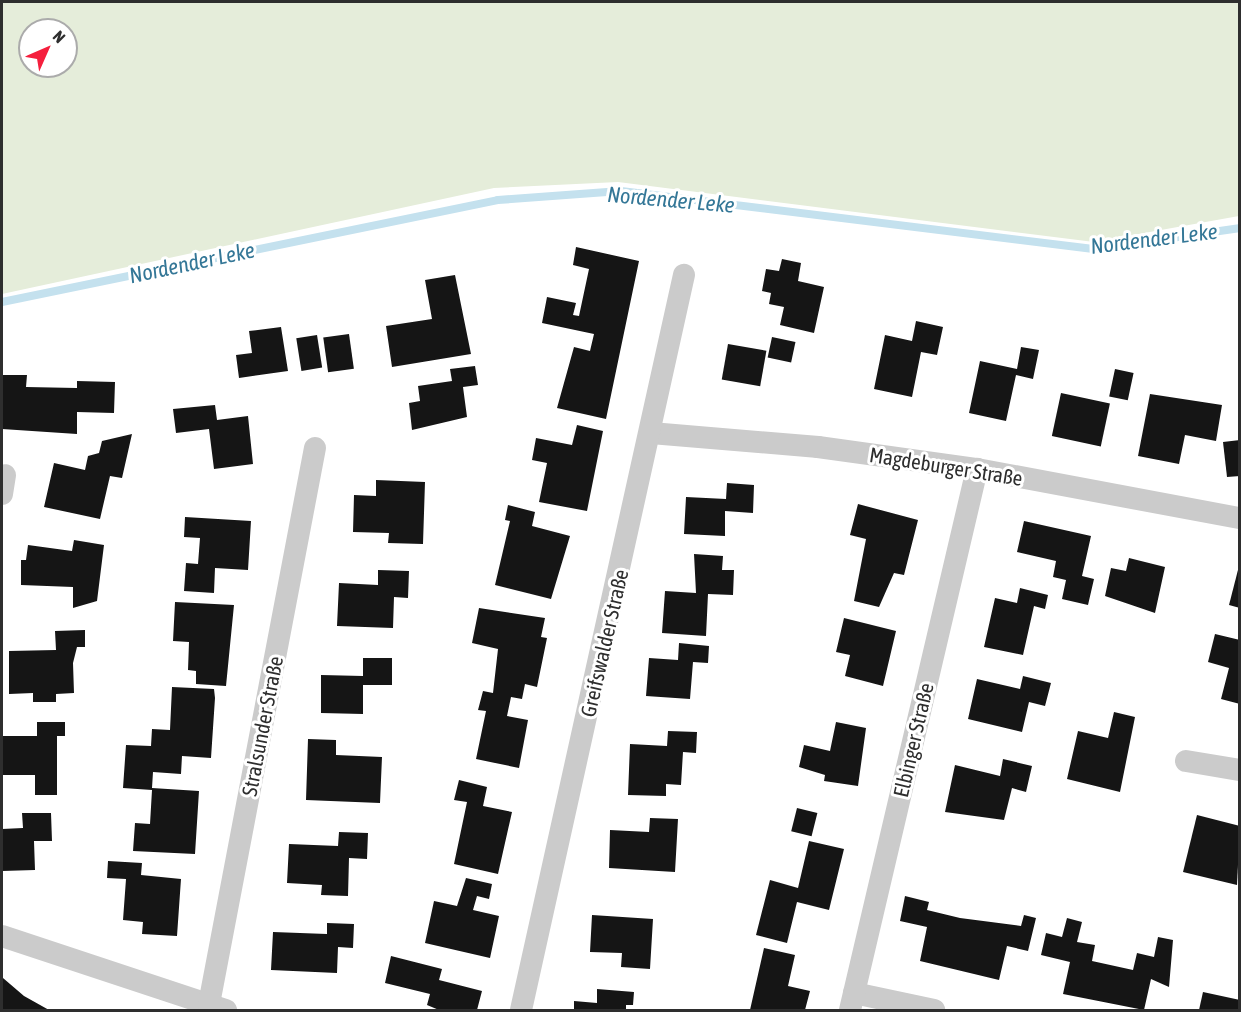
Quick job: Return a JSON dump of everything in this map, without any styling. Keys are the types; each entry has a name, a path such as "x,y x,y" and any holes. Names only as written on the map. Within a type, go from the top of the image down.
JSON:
{"street":[{"name":"Greifswalder Straße","path":"521,1011 651,433 684,275"},
{"name":"Magdeburger Straße","path":"651,433 818,447 977,469 1239,518"},
{"name":"Stralsunder Straße","path":"217,1007 315,448"},
{"name":"Elbinger Straße","path":"852,1002 977,469"},
{"path":"1186,761 1239,770"},
{"path":"2,936 217,1007"},
{"path":"852,1002 934,1011"}],"green space":[{"path":"2,2 1239,2 1239,216 1094,242 618,182 494,188 2,294"}],"building":[{"path":"576,247 639,261 606,419 557,408 574,347 590,351 594,334 542,323 547,297 576,303 573,315 579,316 589,269 573,265"},
{"path":"782,259 801,263 798,281 824,287 814,333 780,325 784,307 769,304 771,293 762,291 766,269 779,271"},
{"path":"455,275 471,354 392,367 386,326 432,319 425,280"},
{"path":"916,321 943,327 937,355 921,352 912,397 874,389 885,335 912,341"},
{"path":"281,327 288,371 239,378 236,355 252,353 249,331"},
{"path":"349,334 354,369 328,372 323,338"},
{"path":"317,335 322,368 301,371 296,338"},
{"path":"772,337 795,342 791,363 768,358"},
{"path":"728,344 766,351 760,386 722,379"},
{"path":"1021,347 1039,350 1033,379 1016,375 1006,421 969,413 980,361 1017,369"},
{"path":"475,366 478,385 463,387 467,417 412,430 409,403 420,401 418,386 452,381 450,369"},
{"path":"1115,369 1134,373 1128,400 1109,396"},
{"path":"2,375 27,375 26,387 77,388 77,381 115,382 114,413 77,412 77,434 2,429"},
{"path":"1061,393 1110,403 1101,446 1052,436"},
{"path":"1150,394 1222,405 1216,441 1185,435 1179,464 1138,456"},
{"path":"215,405 217,420 248,416 253,464 214,469 209,429 176,433 173,409"},
{"path":"577,425 603,431 587,511 539,502 547,463 532,460 536,438 572,445"},
{"path":"132,434 122,478 110,476 100,519 44,507 54,463 85,470 88,456 99,453 102,441"},
{"path":"1240,440 1240,476 1227,477 1223,442"},
{"path":"376,480 425,482 423,544 388,543 389,533 353,532 354,495 376,496"},
{"path":"727,483 754,485 753,513 725,511 725,536 684,534 686,497 726,499"},
{"path":"858,504 918,520 904,575 894,573 879,607 854,601 866,539 850,535"},
{"path":"508,505 535,512 532,526 570,536 551,599 495,585 510,521 505,520"},
{"path":"185,517 251,521 248,570 215,568 214,593 184,591 186,563 198,564 200,538 184,537"},
{"path":"1024,521 1091,536 1082,576 1094,579 1088,605 1062,599 1066,580 1053,577 1056,561 1017,552"},
{"path":"74,540 104,545 97,601 73,608 73,587 21,585 21,560 26,560 28,545 72,551"},
{"path":"694,554 723,556 722,570 734,570 733,595 708,594 706,636 662,633 665,591 696,593"},
{"path":"1129,558 1165,567 1155,613 1105,596 1111,568 1126,571"},
{"path":"1240,566 1240,608 1229,605"},
{"path":"378,570 409,571 408,598 394,597 393,628 337,626 339,583 378,585"},
{"path":"1020,588 1048,595 1045,609 1034,606 1023,655 984,647 995,598 1017,603"},
{"path":"175,602 234,605 226,686 196,684 196,671 188,670 189,642 173,641"},
{"path":"479,608 545,618 541,637 547,638 537,687 525,684 522,699 511,697 507,716 528,720 519,768 476,759 486,711 478,710 483,691 493,693 498,649 472,643"},
{"path":"844,618 896,631 883,686 845,676 850,655 836,652"},
{"path":"85,630 85,647 77,647 73,663 74,693 56,694 56,702 33,702 33,693 9,694 9,651 56,650 55,631"},
{"path":"1215,634 1240,640 1240,704 1221,699 1229,668 1208,662"},
{"path":"679,643 709,646 708,663 693,662 690,699 646,696 649,658 678,660"},
{"path":"363,658 392,658 392,685 363,685 363,714 321,713 321,675 363,676"},
{"path":"1023,676 1051,683 1045,706 1029,702 1022,732 968,719 977,679 1020,689"},
{"path":"172,687 214,689 211,758 182,756 181,774 153,772 152,788 199,791 195,854 133,851 135,823 150,824 152,790 123,788 126,745 151,746 152,729 170,730"},
{"path":"1114,712 1135,717 1120,792 1067,779 1078,731 1108,738"},
{"path":"37,722 65,722 65,736 57,736 57,795 35,795 35,775 2,775 2,736 37,736"},
{"path":"836,722 866,728 858,786 824,781 825,775 799,767 804,745 830,751"},
{"path":"668,731 697,732 696,753 683,752 681,785 666,784 666,796 628,795 630,744 667,746"},
{"path":"308,739 336,740 336,755 382,757 380,803 306,800"},
{"path":"1003,759 1032,766 1026,792 1012,788 1004,820 945,812 955,765 1000,776"},
{"path":"459,780 487,787 483,806 512,812 498,874 454,864 467,802 454,800"},
{"path":"797,808 817,813 812,836 791,831"},
{"path":"22,813 51,813 52,841 34,841 35,870 2,871 2,829 23,828"},
{"path":"1197,815 1240,826 1237,885 1183,872"},
{"path":"650,818 678,819 675,872 609,868 610,830 649,832"},
{"path":"339,832 368,833 367,859 349,858 348,896 321,895 322,885 287,883 289,844 338,846"},
{"path":"809,841 844,849 829,910 797,902 787,943 756,935 770,880 798,888"},
{"path":"108,861 142,863 141,875 181,879 177,936 142,934 143,922 123,920 126,879 107,878"},
{"path":"466,878 492,884 489,899 477,896 473,910 499,916 490,958 425,943 434,901 457,906"},
{"path":"905,896 929,902 927,910 960,918 1021,926 1024,915 1036,918 1028,951 1007,946 999,980 920,961 927,927 900,921"},
{"path":"592,915 653,919 650,969 621,967 622,953 590,952"},
{"path":"1067,918 1082,922 1077,942 1095,945 1092,961 1133,970 1137,953 1154,957 1158,937 1173,940 1169,987 1151,979 1144,1010 1063,994 1070,962 1041,955 1046,933 1062,937"},
{"path":"327,923 354,924 353,948 338,947 337,973 271,970 273,932 327,934"},
{"path":"764,948 795,955 788,986 810,991 805,1010 750,1010"},
{"path":"391,956 442,969 439,980 482,991 477,1010 439,1010 427,1005 430,994 385,983"},
{"path":"3,978 24,996 49,1010 2,1010"},
{"path":"597,989 634,992 633,1005 626,1005 626,1010 574,1010 574,1001 597,1003"},
{"path":"1203,992 1240,1000 1240,1010 1199,1010"}],"waterway":[{"name":"Nordender Leke","path":"2,302 498,200 621,191 1095,249 1240,228"}]}
